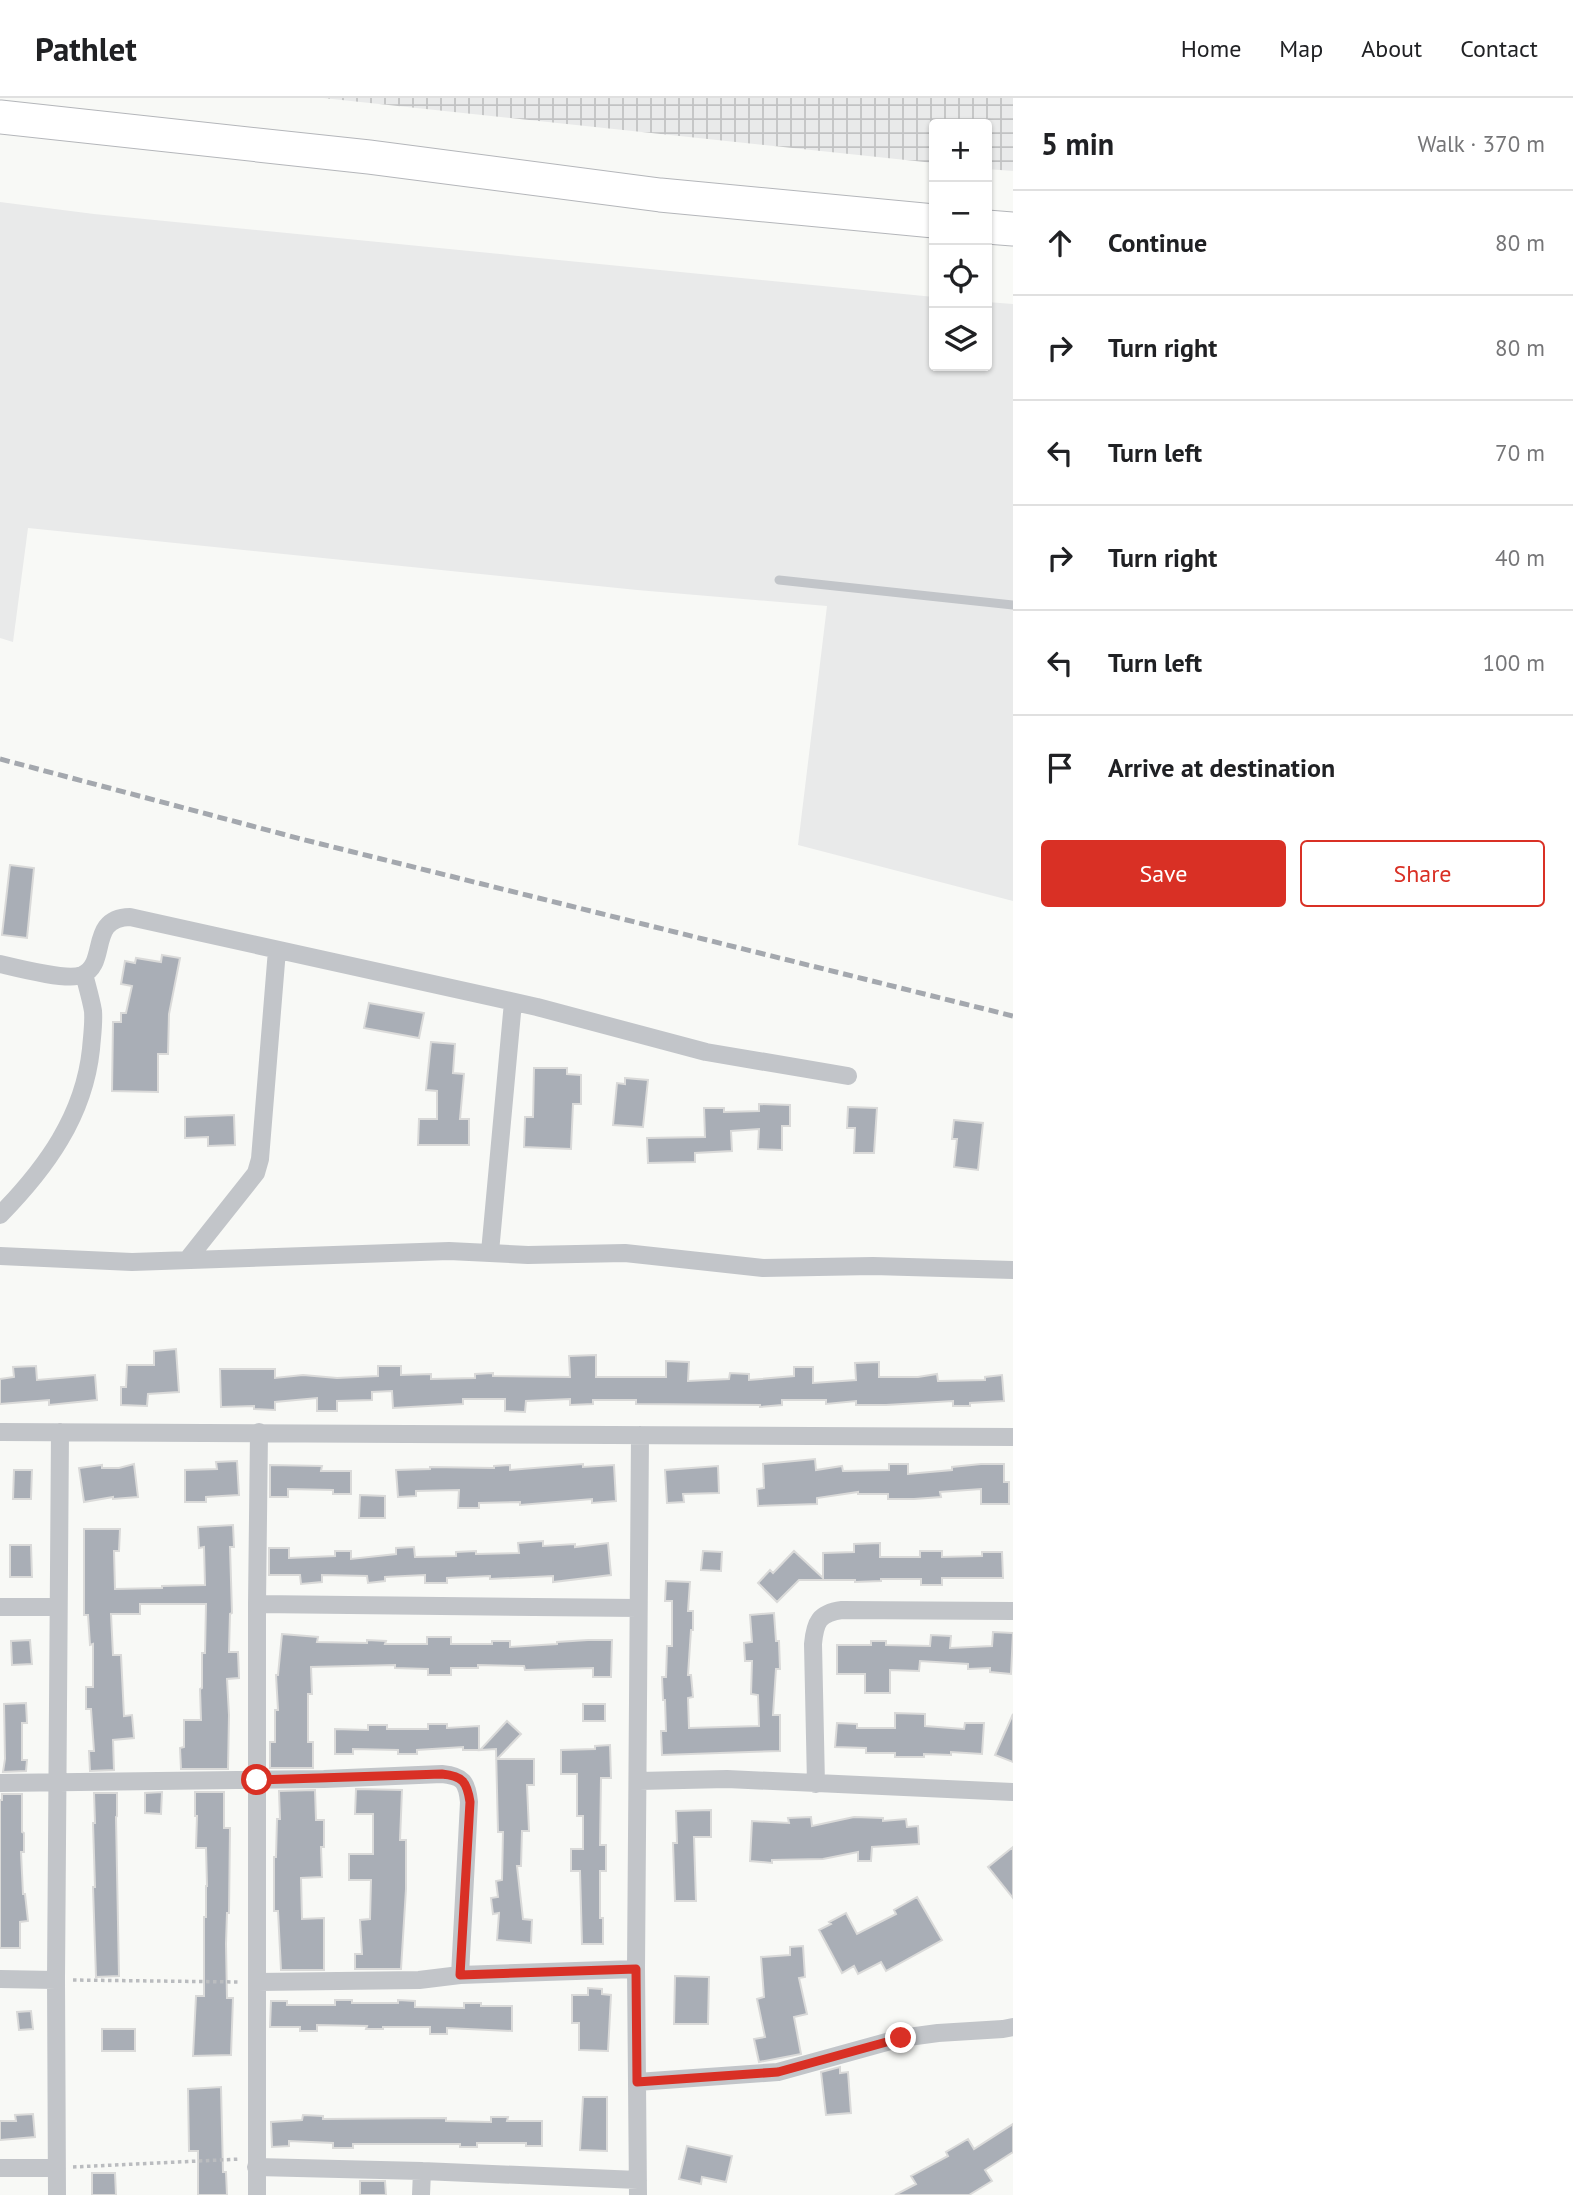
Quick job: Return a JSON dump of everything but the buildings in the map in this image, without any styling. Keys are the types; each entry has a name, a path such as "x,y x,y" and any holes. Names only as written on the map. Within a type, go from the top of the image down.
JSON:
{"highway":[{"path":"8,115 660,195 929,221"},
{"path":"992,227 1013,229"}],"street":[{"path":"0,964 74,977 84,974 91,968 102,933 108,925 117,917 130,917 513,1002 706,1052 848,1076"},
{"path":"187,1260 256,1173 277,950"},
{"path":"0,1215 41,1170 61,1142 83,1093 89,1072 93,1021 84,974"},
{"path":"490,1252 513,1002"},
{"path":"0,1256 132,1262 490,1252 528,1255 625,1253 763,1268 873,1266 1013,1270"},
{"path":"0,1432 1013,1437"},
{"path":"57,2195 60,1432"},
{"path":"257,2195 259,1432"},
{"path":"257,2163 422,2171 638,2188 636,1969 640,1435"},
{"path":"257,1604 638,1608"},
{"path":"0,1607 58,1607"},
{"path":"816,1784 813,1644 814,1629 819,1619 830,1611 842,1610 1013,1611"},
{"path":"0,1783 455,1775 464,1781 470,1802 460,1975"},
{"path":"639,1781 727,1779 1013,1792"},
{"path":"257,1982 419,1980 460,1975 636,1969"},
{"path":"0,1979 57,1980"},
{"path":"637,2082 778,2072 901,2038 1013,2027"},
{"path":"0,2168 57,2168"},
{"path":"421,2195 422,2171"}],"lane":[{"path":"779,580 1013,606"}],"path":[{"path":"57,1980 257,1982"},
{"path":"57,2168 257,2163"}],"shaded area":[{"path":"323,98 1013,98 1013,171 992,169 992,119 929,119 929,162"},
{"path":"0,202 94,214 929,297 929,371 992,371 992,302 1013,304 1013,901 798,845 827,606 637,590 28,528 13,642 0,638"}],"railway":[{"path":"0,759 301,839 1013,1016"}],"route":[{"path":"257,1780 442,1774 455,1775 464,1781 470,1802 460,1975 636,1969 637,2082 778,2072 901,2038"}]}
